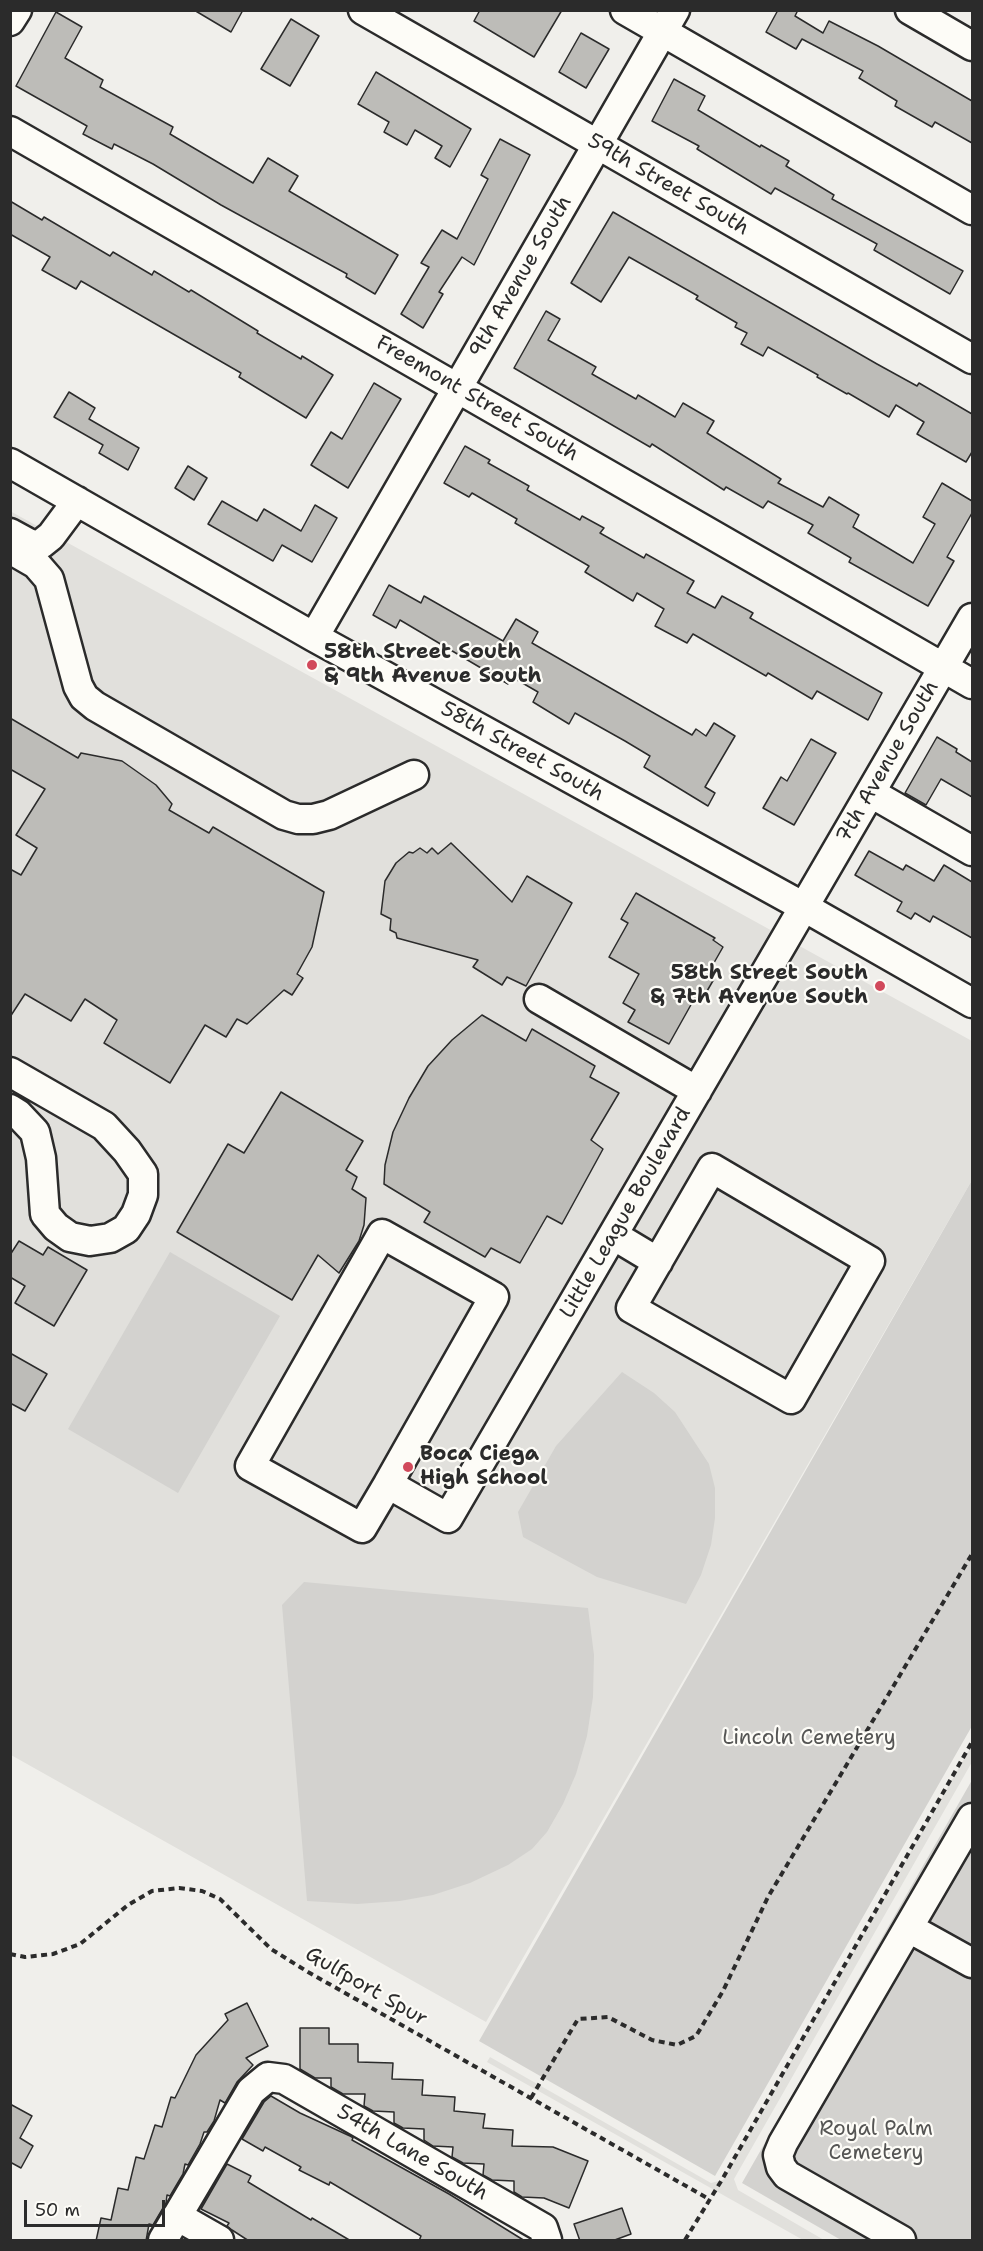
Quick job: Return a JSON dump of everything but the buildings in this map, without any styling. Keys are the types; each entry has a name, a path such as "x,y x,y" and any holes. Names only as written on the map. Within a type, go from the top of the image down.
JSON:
{"street":[{"path":"10,21 17,10"},
{"name":"59th Street South","path":"363,10 972,359"},
{"path":"625,10 669,21 972,210"},
{"path":"910,10 972,46"},
{"name":"9th Avenue South","path":"314,637 669,21"},
{"name":"Freemont Street South","path":"10,131 972,684"},
{"name":"58th Street South","path":"10,463 314,637 804,907 972,1003"},
{"path":"10,532 32,546 40,544 51,536 77,501"},
{"path":"10,549 36,564 49,579 78,686 84,697 95,706 284,814 298,819 313,819 329,815 414,775"},
{"name":"7th Avenue South","path":"804,907 972,618"},
{"path":"870,793 972,851"},
{"name":"Little League Boulevard","path":"388,1484 448,1518 804,907"},
{"path":"539,999 697,1091"},
{"path":"10,1072 104,1126 127,1151 142,1174 143,1195 136,1214 126,1229 110,1238 90,1241 70,1237 56,1227 45,1214 41,1158 35,1132 10,1109"},
{"path":"712,1168 870,1262 791,1399 631,1308 658,1262 712,1168"},
{"path":"382,1234 494,1297 388,1484 362,1528 250,1466 382,1234"},
{"path":"613,1235 658,1262"},
{"path":"901,2241 787,2175 781,2167 778,2155 972,1818"},
{"path":"909,1928 972,1963"},
{"name":"54th Lane South","path":"170,2229 250,2091 268,2077 284,2079 543,2228 547,2241"},
{"path":"170,2229 219,2241"}],"path":[{"path":"531,2098 578,2019 608,2017 652,2040 677,2045 696,2036 723,1991 768,1897 972,1554"},
{"path":"685,2241 972,1742"},
{"name":"Gulfport Spur","path":"10,1954 25,1957 53,1954 81,1944 128,1905 152,1891 179,1888 202,1891 220,1899 271,1949 710,2199"}],"shaded area":[{"name":"Boca Ciega High School","path":"10,511 972,1041 972,1180 486,2022 11,1755"},
{"path":"972,1745 972,1762 734,2179 738,2190 824,2240 803,2240 487,2062 490,2057 711,2183 723,2180"}],"green space":[{"name":"Lincoln Cemetery","path":"972,1180 972,1726 715,2176 479,2041"},
{"path":"170,1252 280,1316 178,1493 68,1429"},
{"path":"622,1372 654,1393 675,1412 709,1464 715,1488 715,1518 711,1545 701,1575 686,1604 597,1577 523,1537 518,1512 556,1446"},
{"path":"304,1582 588,1608 594,1655 593,1697 587,1736 576,1774 563,1804 547,1832 532,1849 508,1865 470,1883 433,1895 400,1901 357,1904 307,1901 282,1605"},
{"name":"Royal Palm Cemetery","path":"972,1780 972,2240 841,2240 742,2183"}],"place":[{"name":"58th Street South & 9th Avenue South","path":"312,665"},
{"name":"58th Street South & 7th Avenue South","path":"880,986"},
{"name":"Boca Ciega High School","path":"408,1467"}]}
